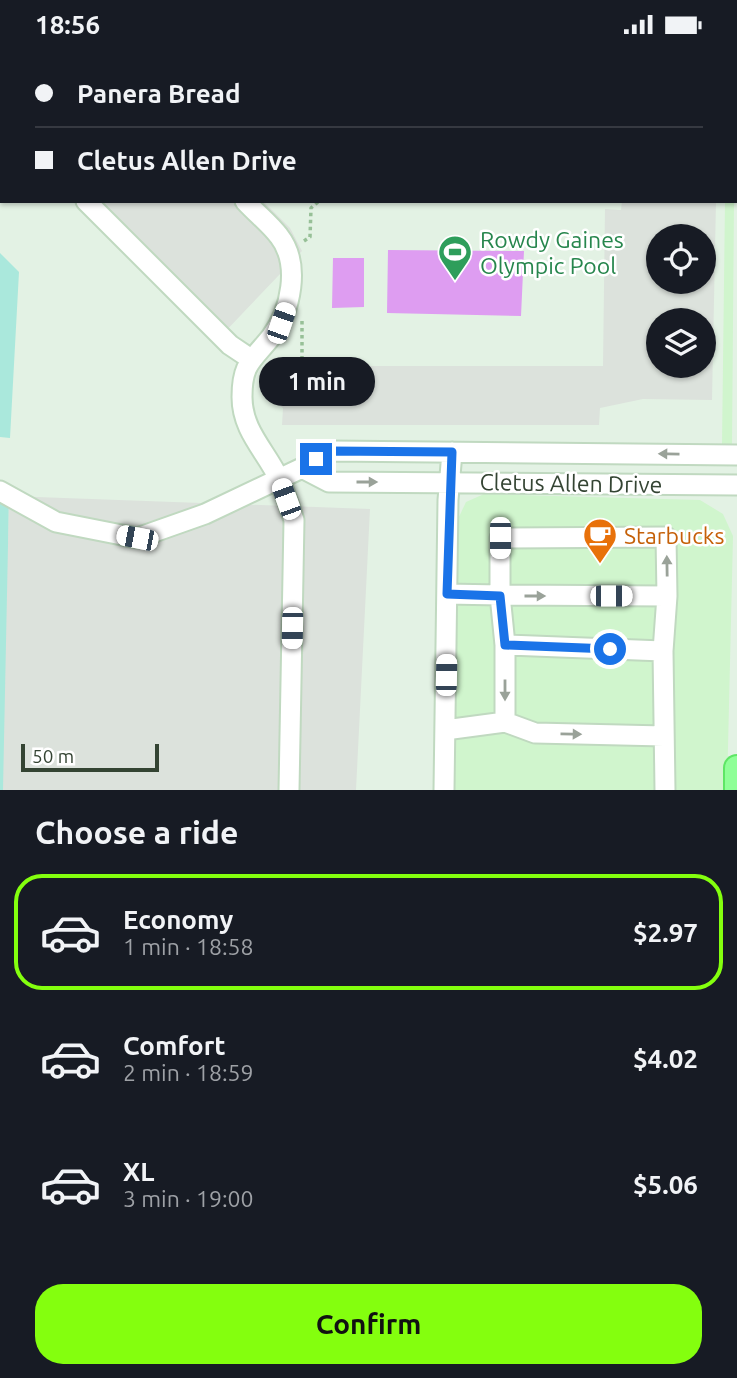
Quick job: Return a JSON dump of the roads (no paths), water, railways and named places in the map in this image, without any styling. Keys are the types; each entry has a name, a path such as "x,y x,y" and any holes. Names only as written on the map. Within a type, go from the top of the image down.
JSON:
{"main road":[{"path":"737,768 737,790"}],"street":[{"path":"88,203 230,345 251,359"},
{"path":"247,203 280,237 290,257 291,282 281,323 244,369 244,410 249,430 279,477 294,520 289,790"},
{"name":"Cletus Allen Drive","path":"302,468 330,451 737,454"},
{"path":"444,790 452,452"},
{"path":"0,491 56,522 137,538 205,514 302,468"},
{"name":"Cletus Allen Drive","path":"302,468 329,482 737,485"},
{"path":"505,722 500,538 666,537 667,596 663,651 665,790"},
{"path":"447,594 667,596"},
{"path":"505,645 663,651"},
{"path":"445,730 505,722 535,733 664,737"}],"place":[{"name":"Rowdy Gaines Olympic Pool","path":"455,282"},
{"name":"Starbucks","path":"600,565"}]}
